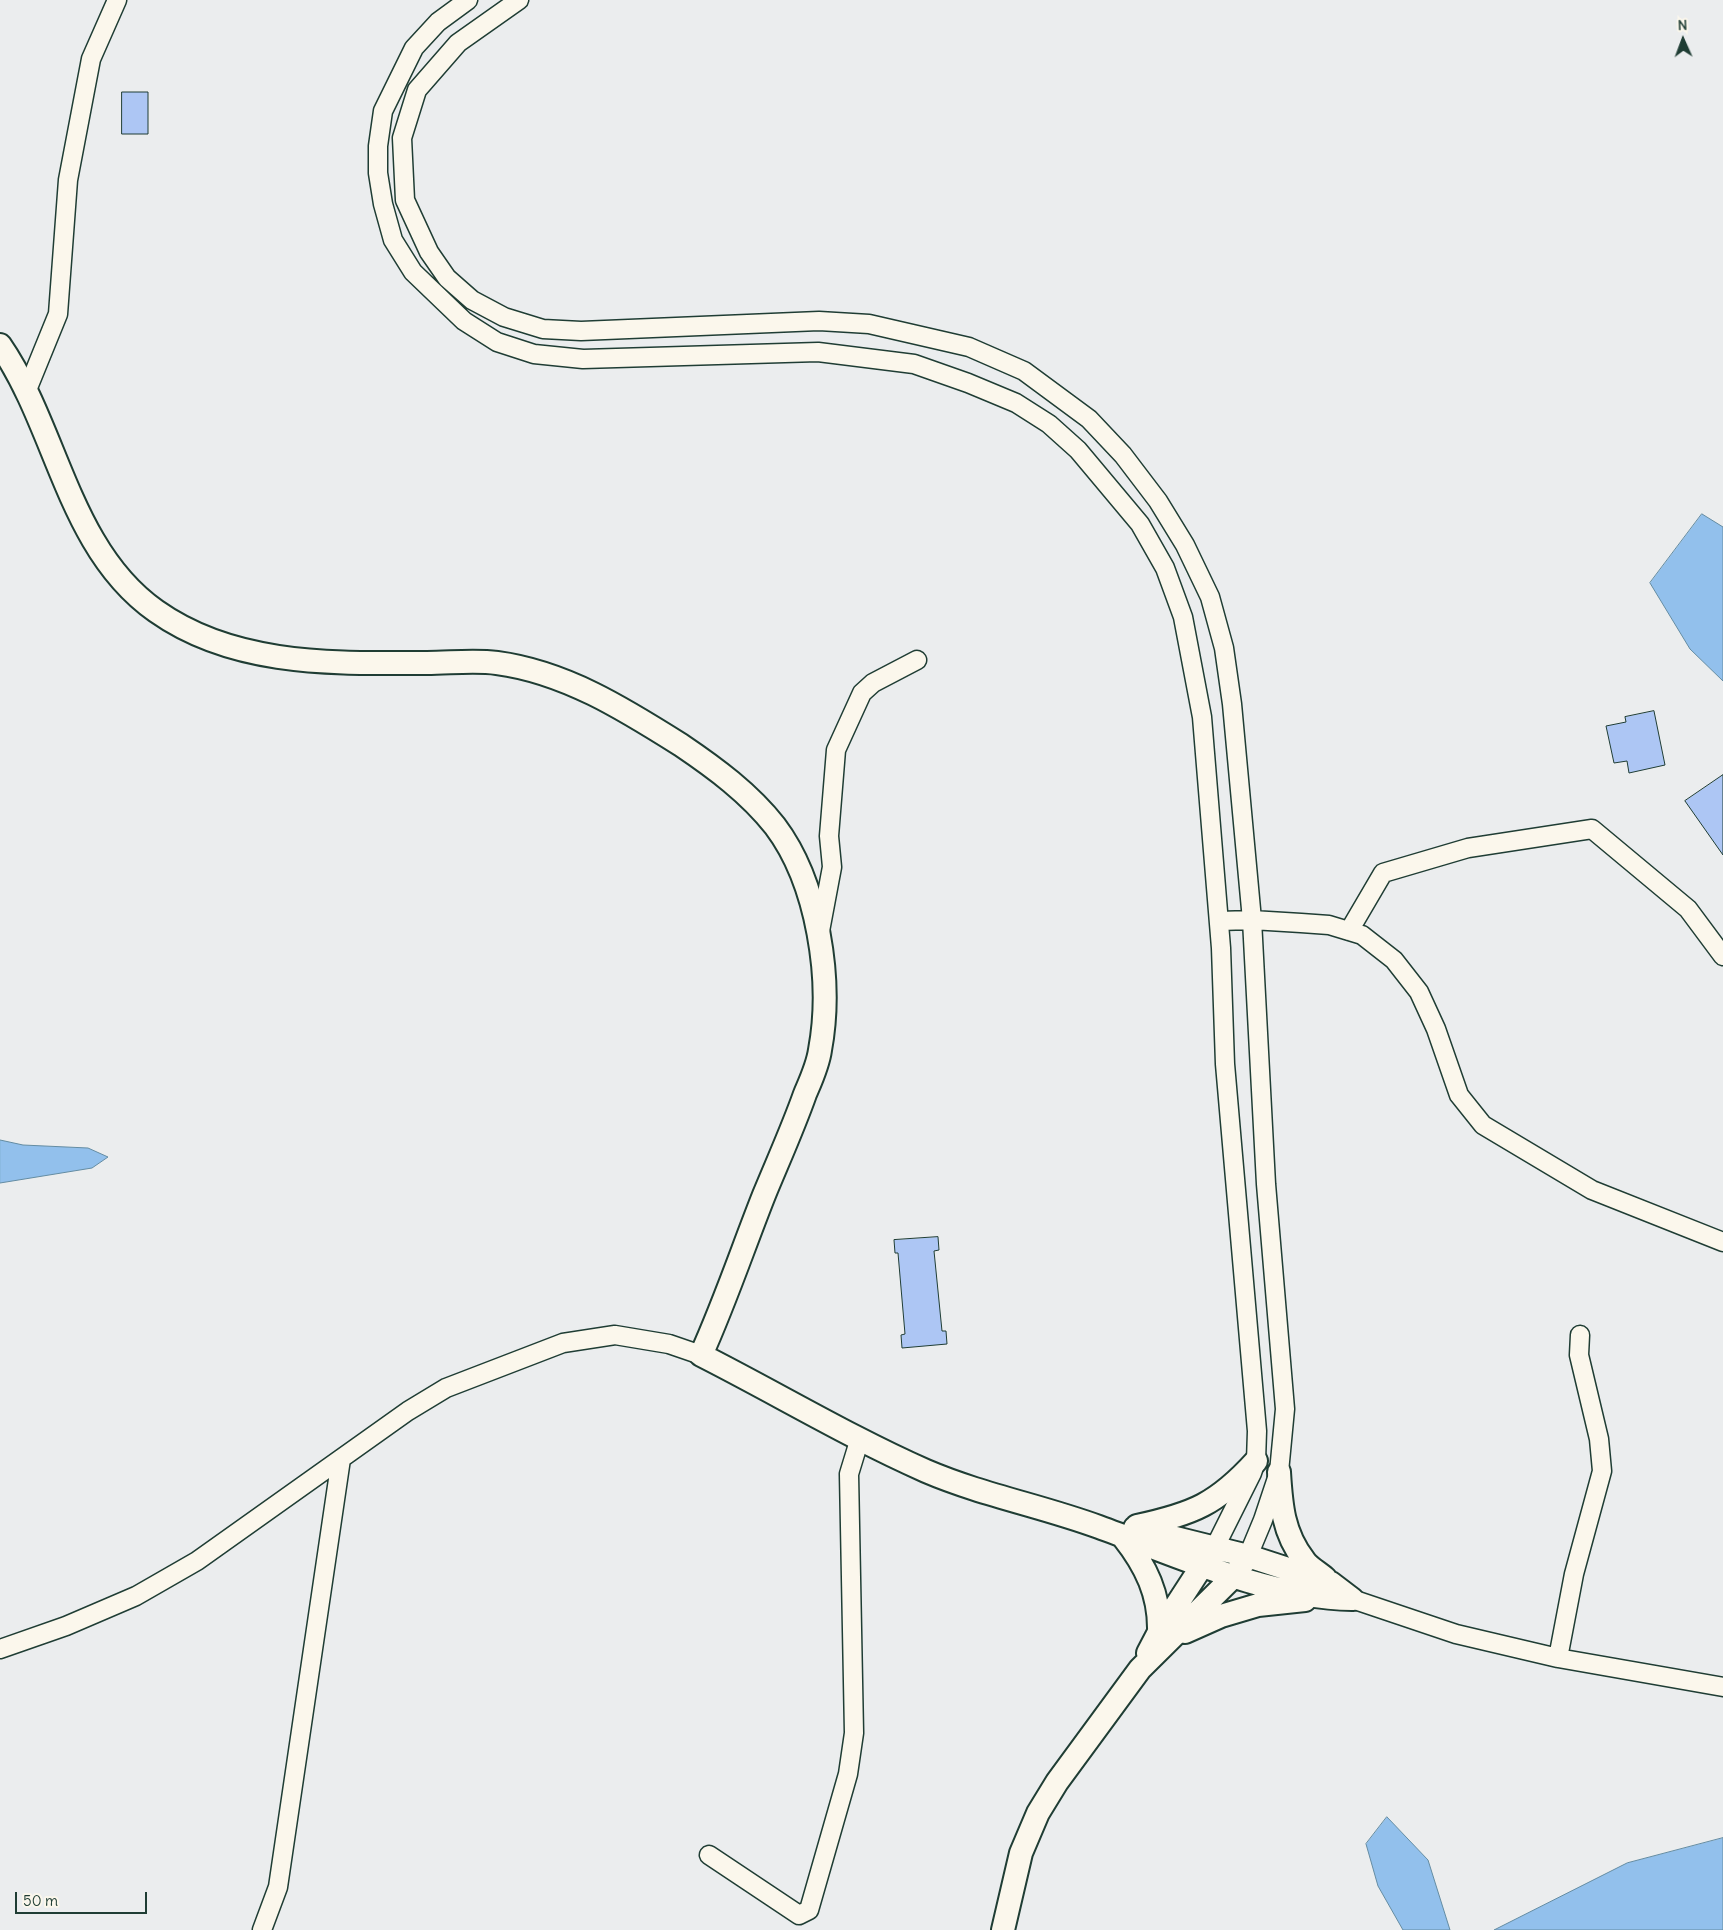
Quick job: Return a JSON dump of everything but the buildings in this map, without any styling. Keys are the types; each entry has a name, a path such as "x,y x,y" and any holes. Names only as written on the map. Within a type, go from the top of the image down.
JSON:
{"main road":[{"path":"0,346 27,390 63,476 96,543 125,585 153,609 179,626 210,641 294,660 339,663 494,662 530,669 568,681 612,703 715,767 751,799 774,824 790,848 800,872 819,934 824,1011 820,1052 718,1317 701,1354 926,1471 973,1489 1099,1527 1127,1532 1208,1556 1248,1556 1325,1591"},
{"path":"1127,1532 1189,1513 1223,1492 1256,1461"},
{"path":"1279,1472 1281,1510 1286,1531 1325,1591"},
{"path":"1127,1532 1134,1552 1156,1595 1167,1634"},
{"path":"1208,1556 1234,1576 1325,1591 1352,1599"},
{"path":"1003,1930 1021,1853 1038,1813 1056,1782 1167,1634 1208,1556"},
{"path":"1167,1634 1234,1576 1248,1556"},
{"path":"1167,1634 1258,1605 1325,1591"}],"street":[{"path":"27,390 58,314 68,180 91,59 117,0"},
{"path":"468,0 438,22 414,48 383,111 378,146 378,173 383,204 393,240 413,272 464,322 497,342 534,354 583,359 818,352 914,364 968,383 1016,403 1049,424 1078,450 1140,524 1165,568 1183,617 1202,717 1219,921 1226,1064 1257,1431 1256,1461 1242,1496 1208,1556"},
{"path":"519,0 458,43 417,90 402,138 405,200 429,252 447,278 472,300 504,317 543,329 581,331 819,321 869,324 969,347 1024,371 1089,419 1123,455 1158,501 1185,546 1210,597 1224,648 1232,704 1252,920 1266,1184 1285,1409 1279,1472 1263,1520 1248,1556"},
{"path":"819,934 832,867 829,836 836,750 862,693 873,683 917,660"},
{"path":"1349,931 1382,873 1468,848 1592,830 1688,909 1723,956"},
{"path":"1219,921 1252,920 1329,926 1362,934 1394,960 1419,992 1436,1029 1459,1095 1483,1125 1592,1190 1723,1242"},
{"path":"0,1649 66,1626 136,1596 197,1561 408,1411 446,1388 563,1343 615,1335 669,1344 701,1354"},
{"path":"1558,1658 1574,1574 1602,1472 1599,1439 1579,1355 1580,1335"},
{"path":"709,1856 799,1916 809,1910 841,1798 854,1733 849,1474 860,1438"},
{"path":"262,1930 278,1887 341,1459"},
{"path":"1352,1599 1456,1634 1558,1658 1723,1687"}],"water":[{"path":"1702,514 1723,527 1723,681 1690,649 1650,583"},
{"path":"0,1140 23,1145 88,1148 108,1157 92,1168 0,1183"},
{"path":"1387,1817 1428,1860 1450,1930 1403,1930 1378,1886 1366,1844"},
{"path":"1723,1838 1723,1930 1494,1930 1627,1863"}]}
